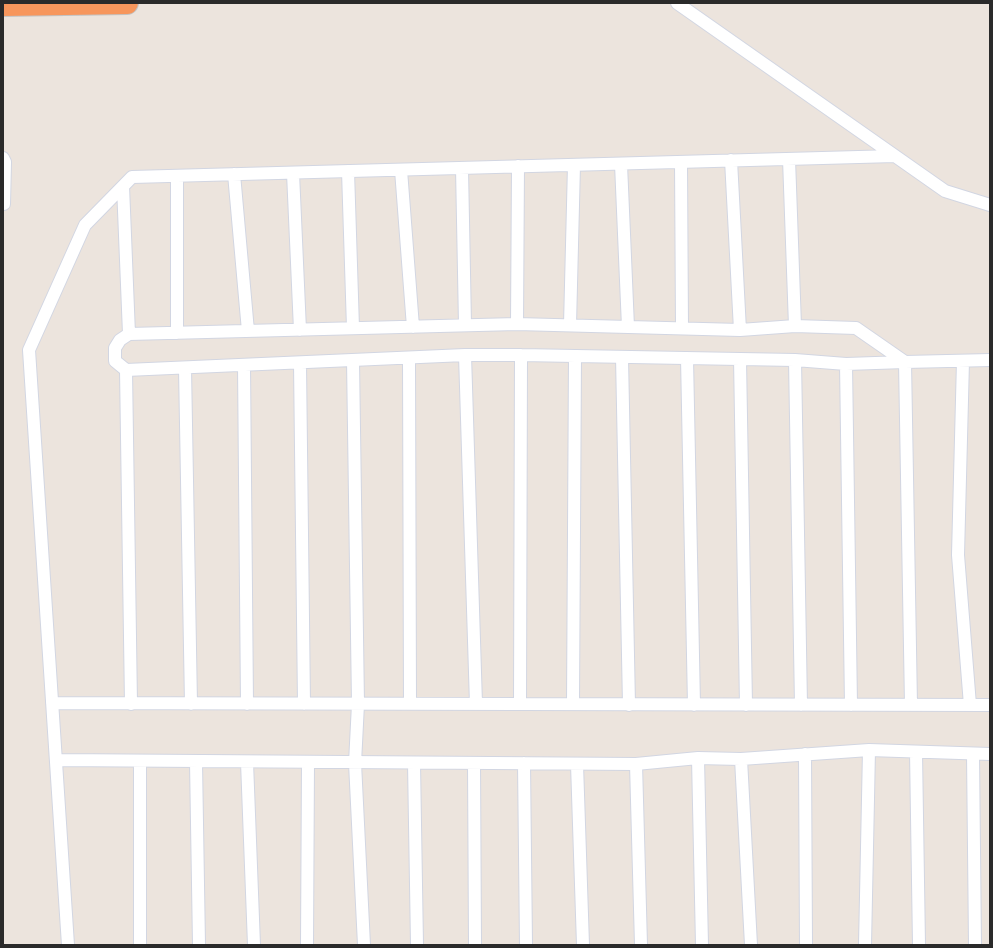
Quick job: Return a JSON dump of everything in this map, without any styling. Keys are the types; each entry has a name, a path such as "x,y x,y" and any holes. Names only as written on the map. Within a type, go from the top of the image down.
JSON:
{"highway":[{"path":"3,5 127,3"}],"lane":[{"path":"677,3 945,191 990,205"},
{"path":"68,945 29,350 85,225 122,186 132,177 895,156"},
{"path":"3,158 5,162 4,204"},
{"path":"789,159 795,326"},
{"path":"731,160 740,330"},
{"path":"681,162 682,328"},
{"path":"622,164 628,327"},
{"path":"570,325 574,165"},
{"path":"518,166 518,324"},
{"path":"462,168 465,325"},
{"path":"401,170 412,326"},
{"path":"348,171 353,328"},
{"path":"293,172 300,330"},
{"path":"234,174 248,331"},
{"path":"177,176 177,333"},
{"path":"122,186 129,334"},
{"path":"905,362 856,328 795,326 740,330 518,324 129,334 120,340 114,348 114,361 126,370 352,360 521,355 795,360 846,364 990,360"},
{"path":"520,704 521,355"},
{"path":"465,356 476,704"},
{"path":"573,704 575,356"},
{"path":"622,357 629,705"},
{"path":"409,358 410,704"},
{"path":"687,358 694,705"},
{"path":"740,359 746,705"},
{"path":"352,360 358,704 355,763 364,945"},
{"path":"795,360 801,705"},
{"path":"963,361 958,555 970,705"},
{"path":"300,362 304,704"},
{"path":"905,362 911,705"},
{"path":"846,364 851,705"},
{"path":"244,365 248,704"},
{"path":"185,368 191,704"},
{"path":"126,370 130,704"},
{"path":"52,703 990,705"},
{"path":"56,760 636,764 698,758 741,758 869,750 990,754"},
{"path":"865,945 869,750"},
{"path":"916,752 919,945"},
{"path":"805,754 806,945"},
{"path":"973,754 975,945"},
{"path":"698,758 702,945"},
{"path":"741,758 751,945"},
{"path":"140,761 140,945"},
{"path":"196,762 198,945"},
{"path":"247,762 254,945"},
{"path":"307,945 308,762"},
{"path":"414,763 417,945"},
{"path":"474,763 475,945"},
{"path":"524,763 526,945"},
{"path":"577,764 583,945"},
{"path":"636,764 641,945"}]}
